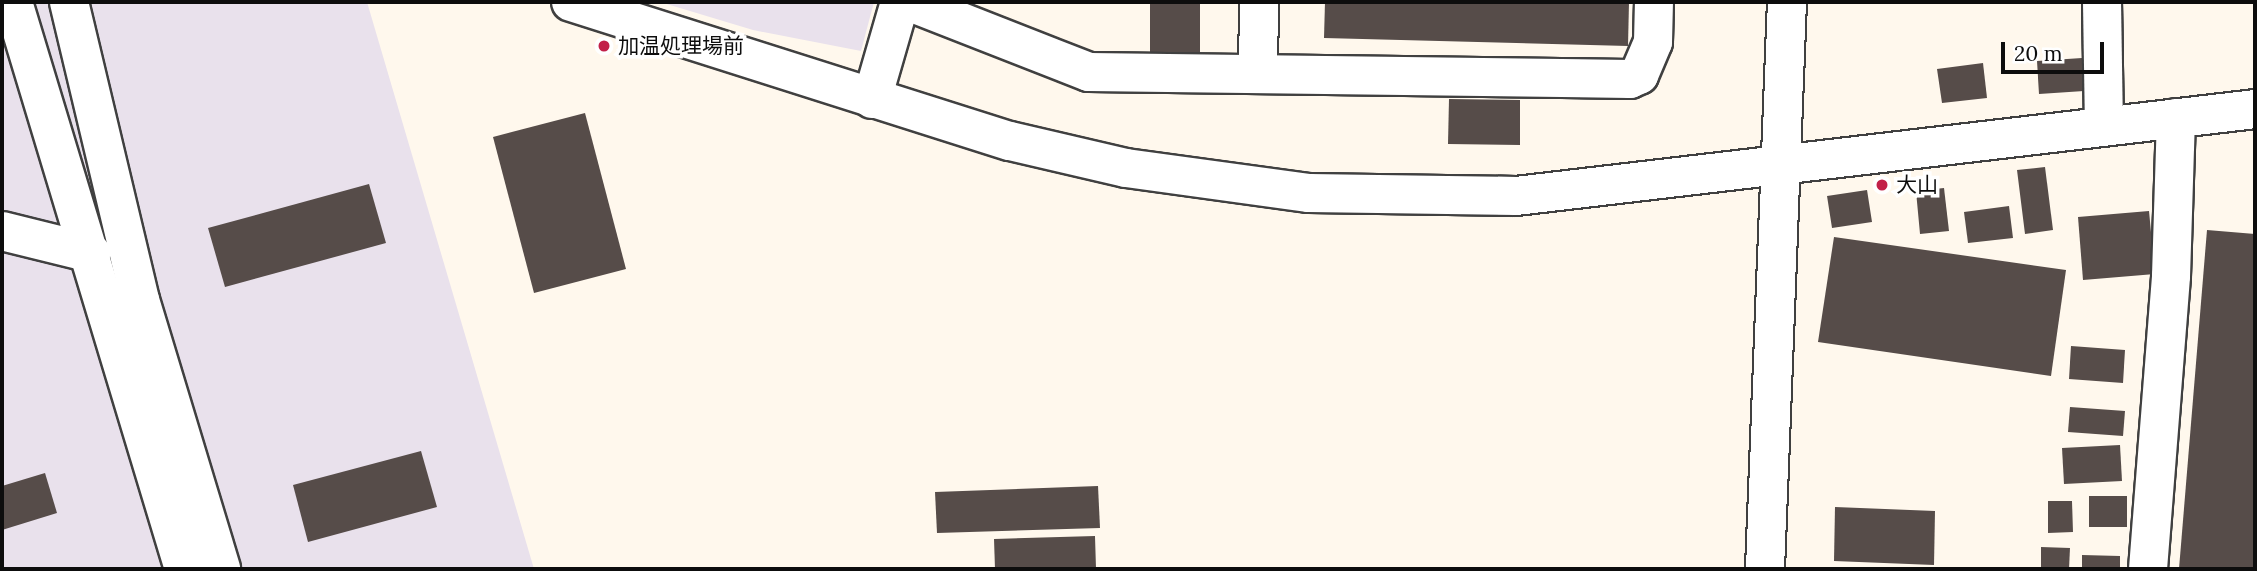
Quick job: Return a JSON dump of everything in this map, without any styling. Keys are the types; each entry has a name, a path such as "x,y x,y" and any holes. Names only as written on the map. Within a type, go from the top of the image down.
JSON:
{"street":[{"path":"13,2 91,253 184,569"},
{"path":"69,2 140,300 220,569"},
{"path":"570,2 872,99 1068,156 1310,193 1516,196 2255,109"},
{"path":"872,99 900,2"},
{"path":"910,2 1089,72 1630,79 1639,75 1653,42 1654,2"},
{"path":"1258,73 1259,2"},
{"path":"1765,569 1787,2"},
{"path":"2102,2 2104,126"},
{"path":"2148,569 2171,276 2176,118"},
{"path":"2,232 91,253"}],"shaded area":[{"path":"2,2 367,2 534,569 2,569"},
{"path":"660,2 874,2 861,51 753,30"}],"building":[{"path":"1150,2 1200,2 1200,70 1150,69"},
{"path":"1325,2 1629,2 1628,46 1324,38"},
{"path":"2082,58 2084,91 2039,94 2037,61"},
{"path":"1983,63 1987,98 1942,103 1937,69"},
{"path":"1449,99 1520,100 1520,145 1448,144"},
{"path":"585,113 626,269 534,293 493,137"},
{"path":"2045,167 2053,230 2025,234 2017,170"},
{"path":"369,184 386,243 225,287 208,228"},
{"path":"1944,188 1949,231 1920,234 1916,191"},
{"path":"1867,190 1872,222 1832,228 1827,196"},
{"path":"2009,206 2013,238 1968,243 1964,212"},
{"path":"2149,211 2155,274 2083,280 2078,217"},
{"path":"2207,230 2255,234 2255,569 2179,569"},
{"path":"1834,237 2066,270 2051,376 1818,342"},
{"path":"2071,346 2125,350 2123,383 2069,379"},
{"path":"2070,407 2125,411 2123,436 2068,432"},
{"path":"2120,445 2122,481 2064,484 2062,448"},
{"path":"421,451 437,507 308,542 293,485"},
{"path":"45,473 57,513 2,530 2,486"},
{"path":"1098,486 1100,528 937,533 935,492"},
{"path":"2089,496 2127,496 2127,527 2089,527"},
{"path":"2048,501 2072,501 2073,532 2048,533"},
{"path":"1835,507 1935,511 1934,565 1834,561"},
{"path":"1095,536 1096,569 995,569 994,539"},
{"path":"2041,547 2070,548 2069,569 2041,569"},
{"path":"2082,555 2120,556 2120,569 2082,569"}],"place":[{"name":"加温処理場前","path":"604,46"},
{"name":"大山","path":"1882,185"}]}
